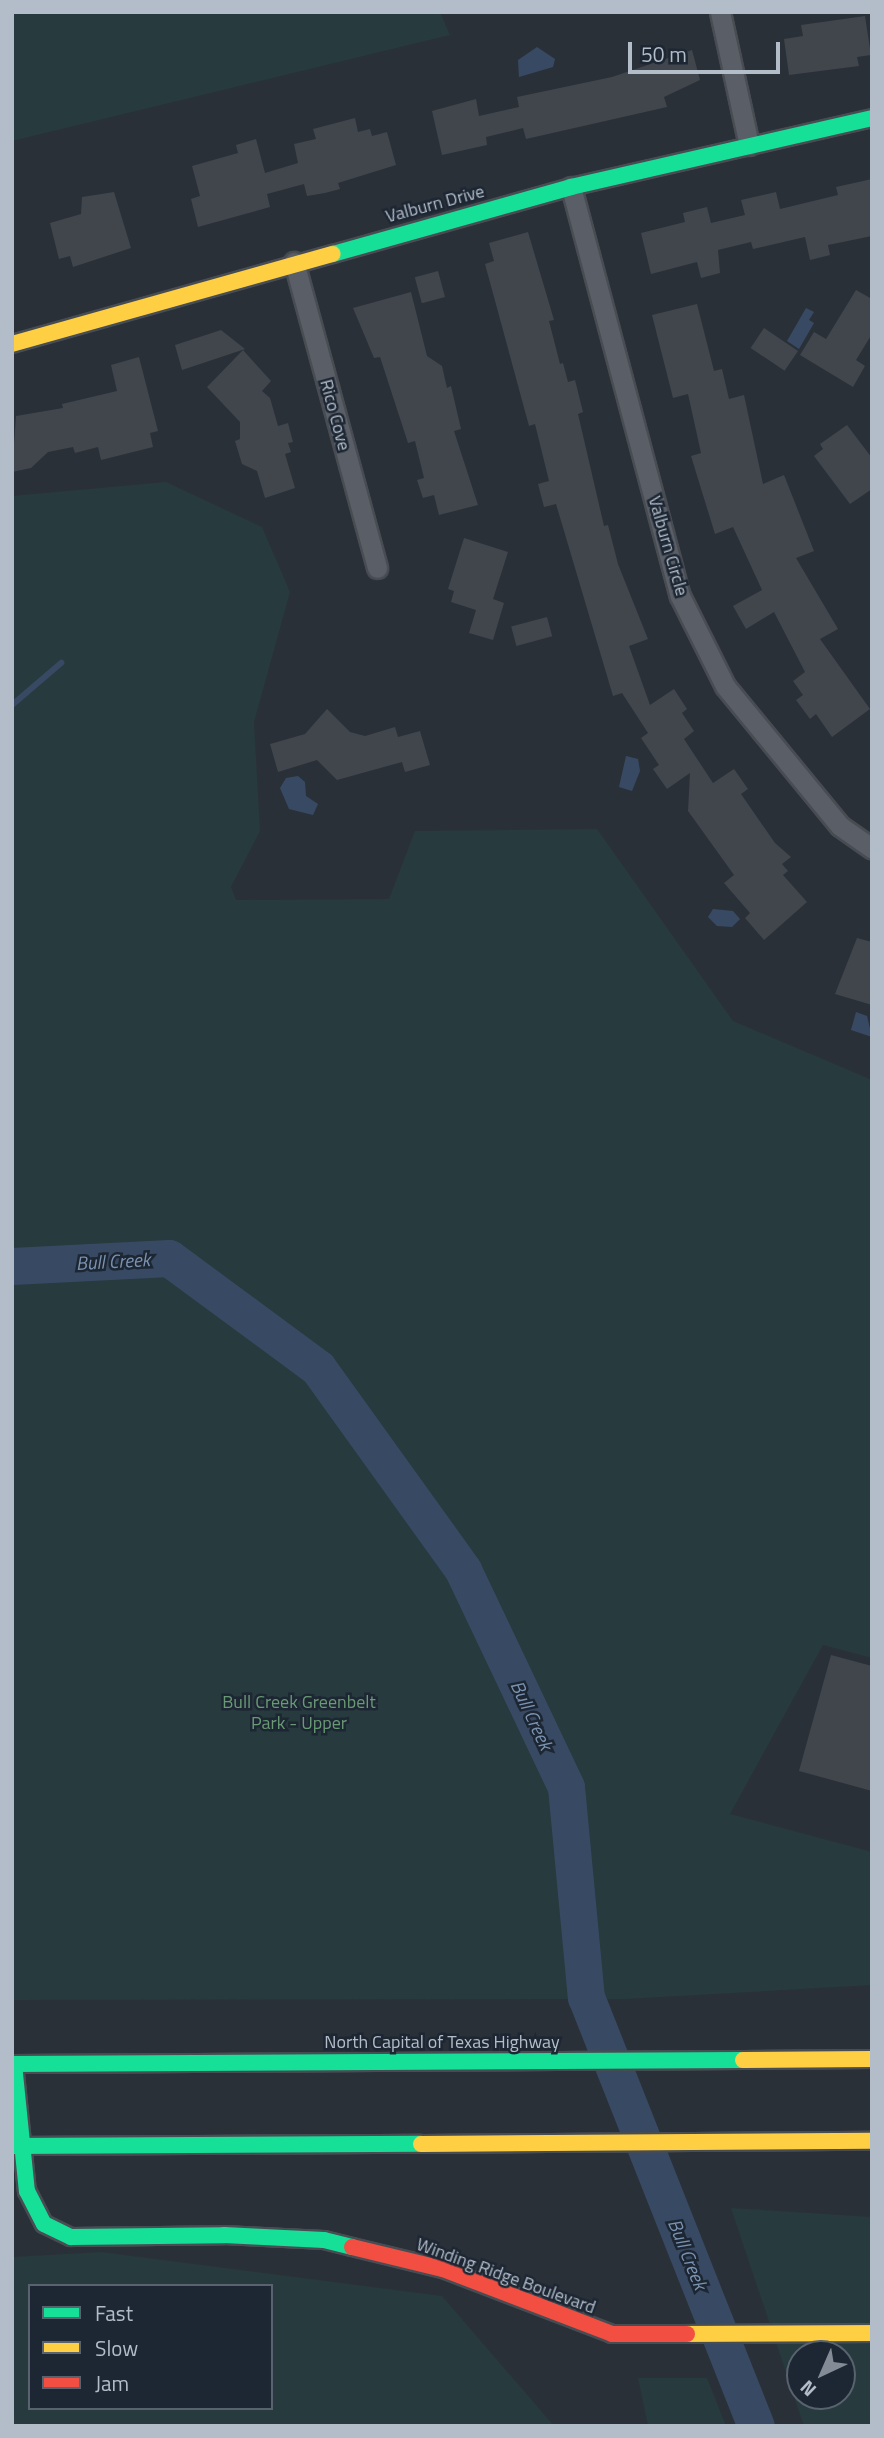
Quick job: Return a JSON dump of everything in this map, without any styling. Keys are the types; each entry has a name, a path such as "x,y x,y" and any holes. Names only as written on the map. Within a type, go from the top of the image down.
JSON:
{"main road":[{"name":"Valburn Drive","path":"12,344 294,262 571,187 872,118"},
{"name":"North Capital of Texas Highway","path":"13,2064 872,2059"},
{"name":"Winding Ridge Boulevard","path":"13,2064 16,2146 27,2191 44,2224 71,2237 224,2235 324,2240 443,2269 612,2334 872,2333"},
{"path":"16,2146 872,2141"}],"street":[{"path":"720,12 749,145"},
{"name":"Valburn Circle","path":"571,187 680,596 726,685 840,826 872,848"},
{"name":"Rico Cove","path":"294,262 377,568"}],"green space":[{"path":"12,12 440,12 450,35 12,141"},
{"name":"Bull Creek Greenbelt Park - Upper","path":"166,482 262,527 290,592 254,722 260,831 231,887 236,900 389,899 415,831 597,829 733,1021 872,1080 872,1658 823,1645 730,1814 872,1852 872,1985 626,1999 12,2000 12,496"},
{"path":"731,2208 872,2217 872,2426 804,2426 799,2410 856,2410 856,2340 786,2340 786,2372"},
{"path":"101,2252 442,2296 554,2426 12,2426 12,2257"},
{"path":"638,2378 707,2378 726,2426 648,2426"}],"water":[{"path":"537,47 555,59 553,67 519,77 518,60"},
{"path":"806,308 814,312 809,320 814,323 799,349 787,341"},
{"path":"626,756 638,759 640,771 632,791 619,787"},
{"path":"298,776 305,782 306,796 318,804 313,815 289,809 280,788 286,778"},
{"path":"713,909 733,911 740,919 732,927 717,926 708,917"},
{"path":"856,1012 867,1016 872,1037 851,1030"}],"building":[{"path":"865,16 871,55 857,57 859,66 789,75 784,39 803,36 801,25"},
{"path":"692,50 700,80 664,97 667,107 526,139 523,128 486,137 487,145 442,155 432,111 476,99 479,116 519,107 517,97 612,77"},
{"path":"355,118 358,132 370,129 372,136 387,132 396,165 338,183 340,189 325,193 307,196 304,184 267,194 270,207 198,227 191,199 200,196 192,166 238,153 236,145 256,139 265,173 298,163 294,144 316,139 313,129"},
{"path":"872,179 872,236 828,245 830,255 810,260 805,237 753,249 751,242 718,250 720,273 701,278 697,262 651,274 641,233 685,222 683,213 707,207 711,223 745,215 741,200 776,192 780,209 838,195 836,187"},
{"path":"114,192 131,248 73,267 70,256 59,259 50,223 81,214 82,197"},
{"path":"528,232 554,320 549,321 560,364 563,363 568,382 575,380 583,412 578,414 604,526 608,525 618,564 648,639 629,646 650,705 674,689 687,709 682,713 694,731 684,739 713,783 734,769 748,789 741,794 775,843 791,857 782,864 788,871 783,875 807,902 764,940 745,918 750,913 724,883 734,875 688,811 690,773 667,789 653,769 659,765 641,738 648,733 622,693 613,696 556,504 544,507 538,484 549,481 535,424 529,426 485,264 494,261 489,243"},
{"path":"438,271 445,297 422,303 415,277"},
{"path":"856,290 872,299 872,334 856,360 865,366 853,387 800,355 814,332 826,339"},
{"path":"411,292 427,356 442,366 447,388 451,386 461,429 454,431 478,505 439,515 434,495 423,498 417,480 424,478 415,441 408,443 380,357 374,358 353,308"},
{"path":"697,304 714,371 722,369 729,399 744,395 763,484 784,475 814,551 796,558 838,629 820,639 870,709 832,737 816,714 810,719 796,700 803,695 793,681 805,672 774,612 746,629 733,606 762,590 733,527 715,534 691,456 701,453 688,394 673,398 652,315"},
{"path":"764,328 798,351 785,371 751,348"},
{"path":"221,330 245,349 182,370 175,345"},
{"path":"243,350 271,381 262,391 270,398 278,426 288,423 293,442 288,443 291,452 285,454 295,488 265,498 257,471 242,464 235,441 240,439 240,422 207,387"},
{"path":"139,357 158,431 150,433 153,447 101,460 98,447 75,453 73,447 48,452 31,468 12,472 16,416 63,408 62,404 117,391 111,365"},
{"path":"847,425 872,458 872,489 850,504 814,456 823,449 820,444"},
{"path":"464,538 508,552 493,599 504,603 493,640 469,633 476,610 451,602 454,591 448,589"},
{"path":"547,617 552,636 516,646 511,627"},
{"path":"327,709 350,732 365,736 395,727 398,737 420,731 430,765 405,772 402,762 337,780 317,760 278,772 270,744 305,734"},
{"path":"857,938 872,942 872,1005 835,994"},
{"path":"831,1655 872,1666 872,1791 799,1771"}],"waterway":[{"path":"12,705 61,663"},
{"name":"Bull Creek","path":"12,1266 169,1258 318,1368 463,1570 566,1787 586,1997 756,2426"}],"traffic: fast":[{"path":"333,254 571,187 872,118"},
{"path":"12,2064 743,2060"},
{"path":"14,2064 27,2191 44,2224 71,2237 224,2235 324,2240 352,2247"},
{"path":"12,2146 421,2144"}],"traffic: slow":[{"path":"12,344 333,254"},
{"path":"743,2060 872,2059"},
{"path":"421,2144 872,2141"},
{"path":"687,2334 872,2333"}],"traffic: jam":[{"path":"352,2247 443,2269 612,2334 687,2334"}]}
